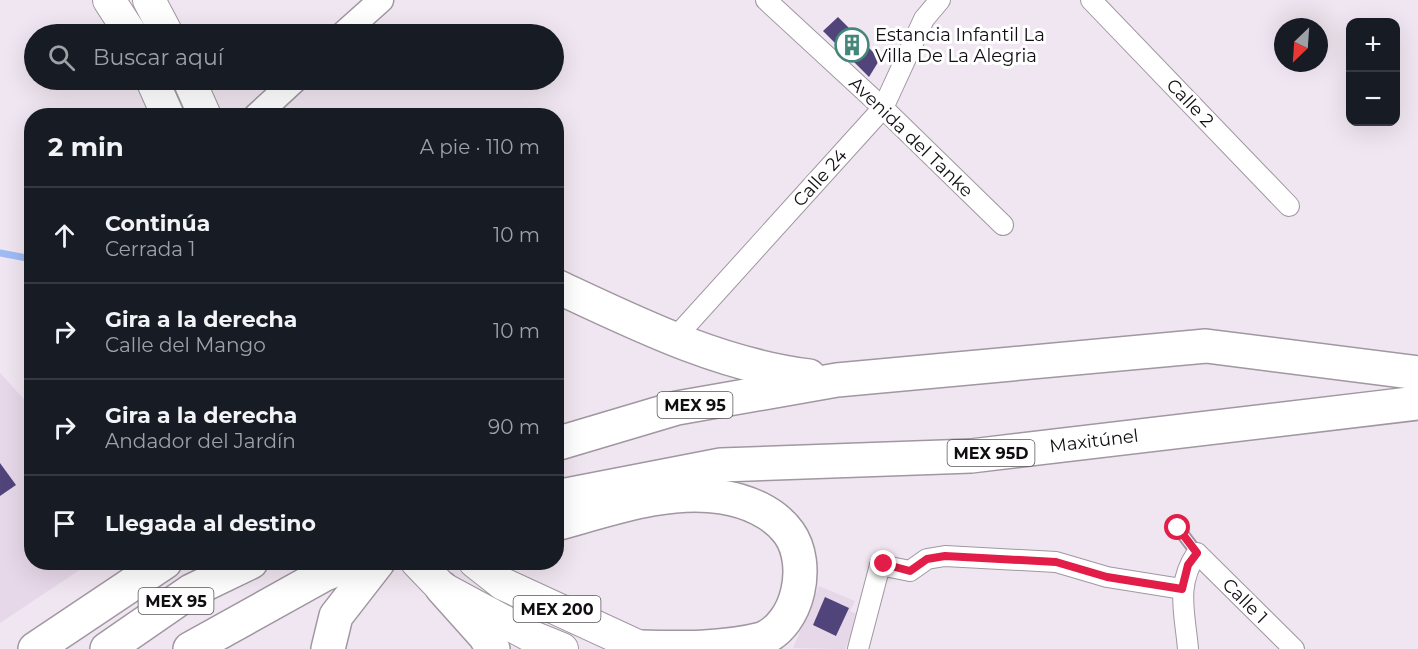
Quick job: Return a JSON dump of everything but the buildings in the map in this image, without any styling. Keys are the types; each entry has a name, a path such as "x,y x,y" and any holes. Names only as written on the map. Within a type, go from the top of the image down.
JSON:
{"highway":[{"path":"564,290 674,339 768,371 837,380 1206,346 1418,374"},
{"name":"MEX 95","path":"564,442 677,408 837,380"},
{"name":"Maxitúnel","path":"564,504 721,465 971,456 1418,403"},
{"path":"564,505 622,507 678,496 722,497 764,509 789,533 800,559 799,591 789,616 764,639 721,649 641,648"},
{"path":"35,649 153,570"},
{"path":"191,591 216,570"},
{"name":"MEX 95","path":"107,649 191,591 234,570"},
{"name":"MEX 95","path":"190,649 335,570"},
{"path":"328,649 336,616 372,570"},
{"path":"442,588 485,636 493,649"}],"main road":[{"path":"109,0 125,24"},
{"path":"149,0 162,24"},
{"path":"156,90 164,108"},
{"path":"193,90 201,108"},
{"name":"MEX 200","path":"425,570 442,588 535,638 561,649"},
{"name":"MEX 200","path":"485,570 503,584 641,648"}],"street":[{"path":"355,24 381,0"},
{"name":"Avenida del Tanke","path":"766,0 883,108 1003,225"},
{"name":"Calle 24","path":"674,339 883,108 924,19 940,0"},
{"name":"Calle 2","path":"1091,0 1289,206"},
{"path":"265,108 284,90"},
{"path":"1188,649 1182,589 1188,565 1197,553"},
{"name":"Calle 1","path":"1197,553 1294,649"},
{"path":"858,649 880,565 910,571 927,559 945,556 1056,562 1107,577 1182,589"}],"lane":[{"path":"1178,528 1197,553"}],"shaded area":[{"path":"0,373 24,399 24,570 80,570 0,623"},
{"path":"819,586 855,601 850,611 859,615 845,649 793,648"}],"waterway":[{"path":"0,253 24,258"}],"place":[{"name":"Estancia Infantil La Villa De La Alegria","path":"852,45"}],"route":[{"path":"884,564 910,571 927,559 945,556 1056,562 1107,577 1182,589 1188,565 1197,553 1178,528"}]}
